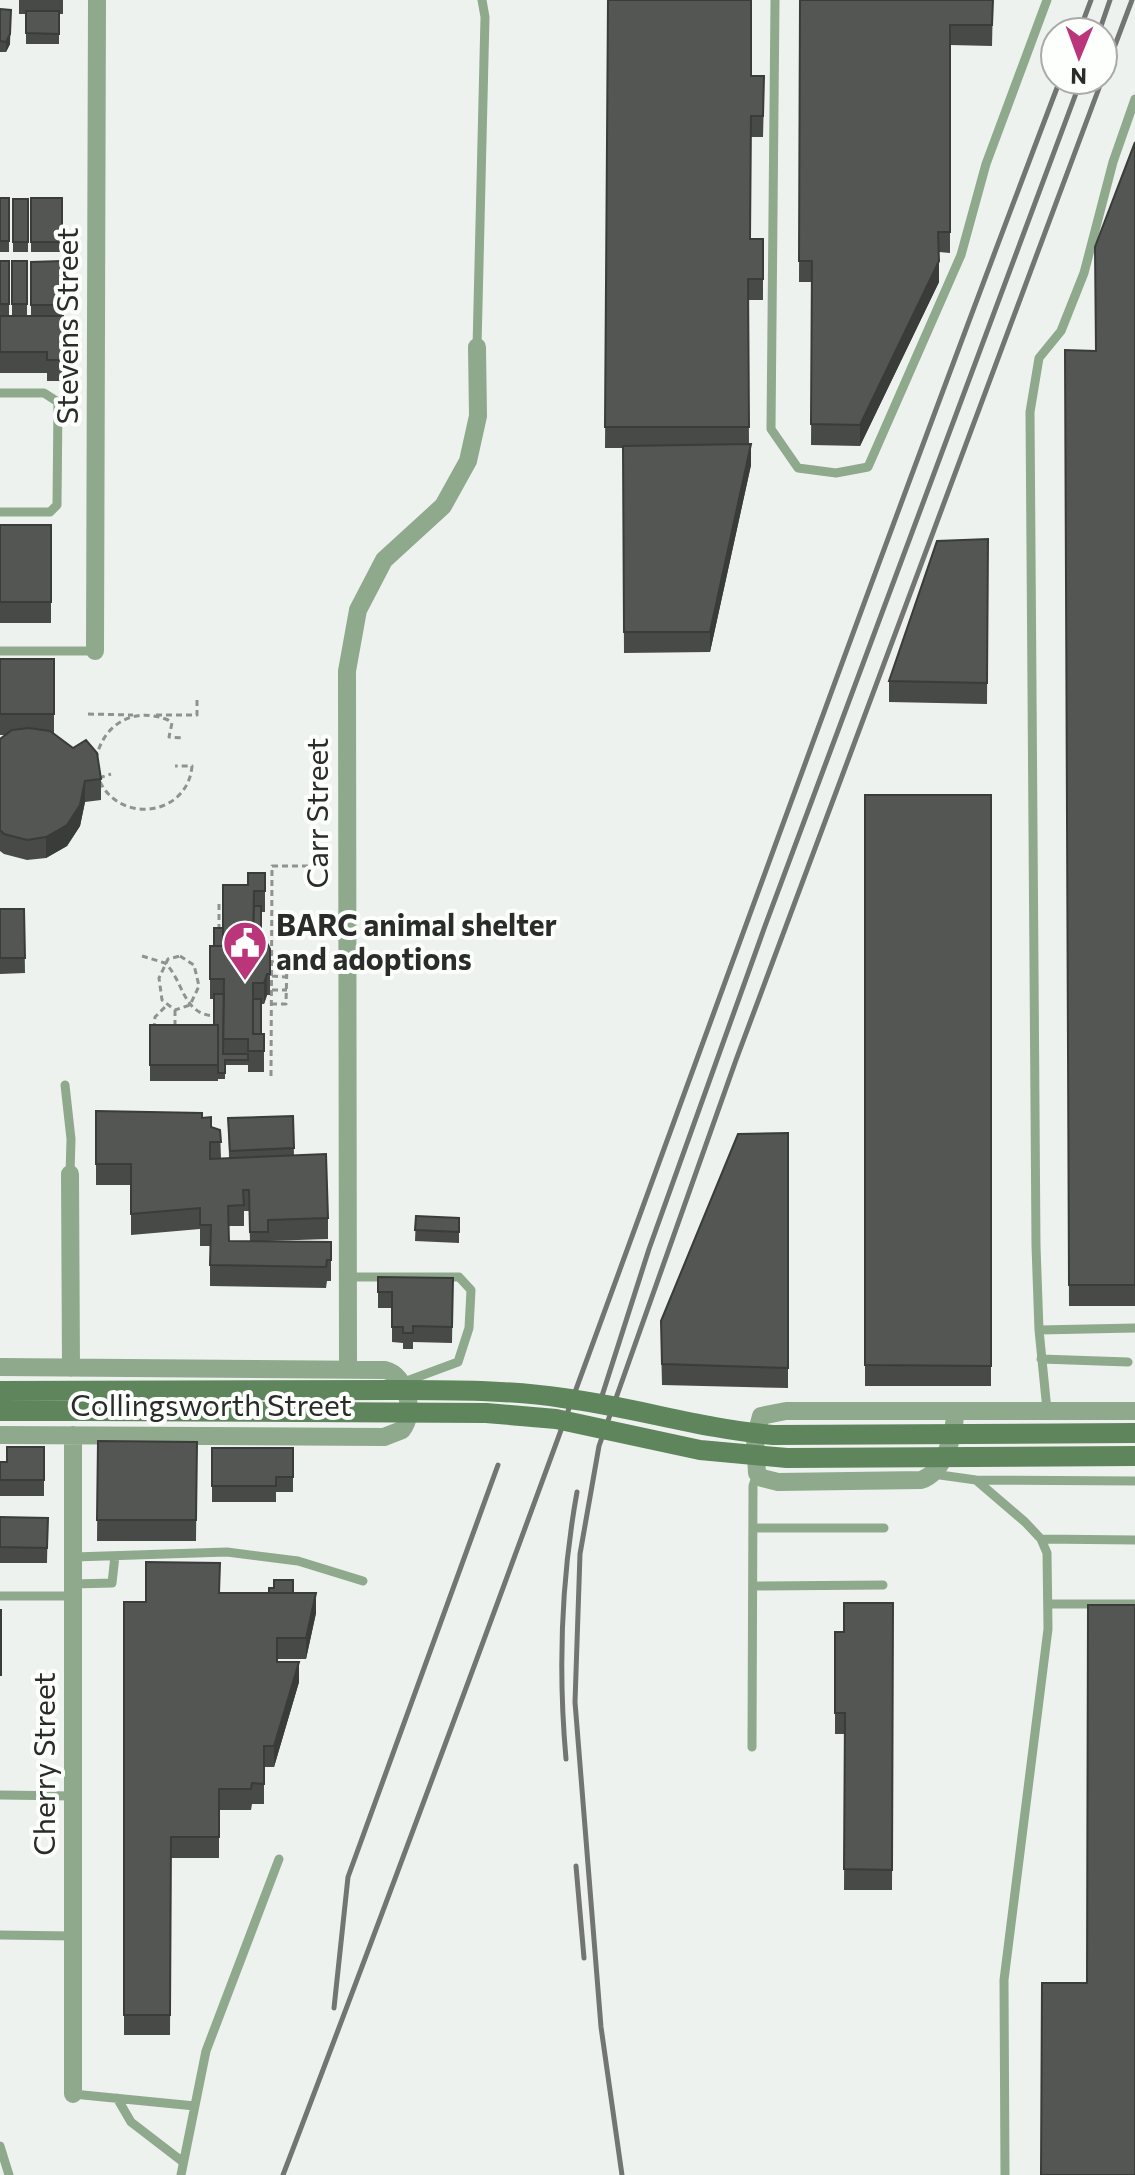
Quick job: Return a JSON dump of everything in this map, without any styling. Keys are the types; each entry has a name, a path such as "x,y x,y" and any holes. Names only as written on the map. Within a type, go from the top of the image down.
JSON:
{"main road":[{"name":"Collingsworth Street","path":"0,1391 85,1401 486,1413 556,1419 700,1450 787,1458 1135,1456"},
{"name":"Collingsworth Street","path":"0,1411 85,1401 505,1392 566,1398 674,1422 773,1435 1135,1433"}],"street":[{"name":"Stevens Street","path":"95,651 97,0"},
{"name":"Carr Street","path":"348,1368 347,671 358,610 384,560 443,506 468,461 478,416 477,347"},
{"path":"70,1174 71,1368"},
{"name":"Collingsworth Street","path":"0,1367 348,1368 394,1372 404,1382 406,1426 384,1437 0,1435"},
{"path":"955,1411 955,1428 933,1474 915,1481 778,1482 762,1478 757,1473 756,1429 761,1416 772,1411 955,1411 1047,1411 1135,1411"},
{"name":"Cherry Street","path":"73,1435 73,2094"}],"lane":[{"path":"477,347 485,17 482,0"},
{"path":"775,0 771,429 798,468 836,473 868,467 897,406 961,255 986,164 1047,0"},
{"path":"1047,1411 1039,1330 1030,412 1039,358 1061,331 1084,273 1113,162 1135,99"},
{"path":"0,393 44,393 58,402 57,505 50,512 0,512"},
{"path":"0,651 95,651"},
{"path":"65,1085 71,1139 70,1174"},
{"path":"347,1277 459,1277 471,1290 469,1328 458,1362 404,1382"},
{"path":"1039,1330 1135,1328"},
{"path":"1041,1359 1128,1362"},
{"path":"752,1747 753,1486 757,1473"},
{"path":"933,1474 976,1480 1135,1481"},
{"path":"976,1480 1041,1539 1047,1553 1047,1644 1004,1980 1005,2175"},
{"path":"753,1528 884,1528"},
{"path":"1041,1539 1135,1540"},
{"path":"74,1557 227,1552 298,1561 363,1581"},
{"path":"0,1596 74,1590 112,1583 115,1556"},
{"path":"753,1586 883,1585"},
{"path":"1048,1604 1135,1604"},
{"path":"0,1795 73,1796"},
{"path":"181,2175 206,2051 279,1859"},
{"path":"0,1935 73,1936"},
{"path":"73,2094 195,2106"},
{"path":"117,2098 131,2122 183,2162"},
{"path":"0,2146 9,2175"}],"path":[{"path":"88,714 197,715 197,699"},
{"path":"96,765 108,732 125,719 138,715"},
{"path":"147,715 172,723 169,738 183,738"},
{"path":"111,774 98,775 106,791 133,809 150,810 170,802 186,786 192,766 175,766"},
{"path":"271,1076 272,866 324,866"},
{"path":"219,935 219,903 232,903"},
{"path":"258,903 272,903"},
{"path":"142,956 165,963 190,1005 201,1014 214,1016"},
{"path":"174,957 187,959 197,969 199,983 190,1005 175,1010 166,1006 158,983 165,963 174,957"},
{"path":"271,1004 286,1004 287,990 287,962 272,962"},
{"path":"272,976 287,977"},
{"path":"199,983 210,983"},
{"path":"272,990 287,990"},
{"path":"154,1039 155,1017 166,1006"},
{"path":"175,1010 175,1033"},
{"path":"265,1063 271,1063"}],"building":[{"path":"608,0 751,0 751,76 764,76 763,116 751,116 750,239 763,239 763,279 748,279 749,427 605,427"},
{"path":"800,0 993,0 992,25 950,25 950,232 938,232 939,261 860,425 811,424 812,261 799,261"},
{"path":"0,9 11,10 10,34 6,42 0,41"},
{"path":"26,11 59,11 59,34 26,33"},
{"path":"1135,142 1135,1285 1069,1285 1065,350 1096,351 1095,247"},
{"path":"0,198 9,198 9,241 0,241"},
{"path":"31,198 62,198 62,242 31,242"},
{"path":"13,199 28,199 28,242 13,242"},
{"path":"0,261 9,261 9,304 0,304"},
{"path":"12,261 27,261 27,304 12,304"},
{"path":"61,261 62,305 31,305 31,262"},
{"path":"0,316 63,316 62,360 47,360 47,352 0,352"},
{"path":"751,444 710,632 624,632 623,446"},
{"path":"0,525 51,525 51,602 0,602"},
{"path":"988,539 987,683 889,681 937,541"},
{"path":"0,659 54,659 54,714 0,714"},
{"path":"29,728 50,731 73,748 86,740 97,753 101,779 85,781 80,805 67,825 46,837 27,840 0,830 0,739 12,730"},
{"path":"865,795 991,795 991,1366 865,1365"},
{"path":"248,873 265,873 265,891 254,891 253,939 265,939 270,949 270,974 267,974 264,983 253,983 253,1034 264,1034 264,1051 248,1051 248,1039 223,1039 224,979 210,979 210,946 223,946 223,885 248,885"},
{"path":"254,906 261,906 261,939 253,939"},
{"path":"0,909 24,909 25,958 0,958"},
{"path":"214,928 223,928 223,946 214,946"},
{"path":"214,994 224,994 223,1054 248,1054 248,1060 225,1060 225,1073 218,1073 218,1025 214,1025"},
{"path":"253,999 261,999 261,1034 253,1034"},
{"path":"150,1025 218,1025 218,1065 150,1065"},
{"path":"96,1111 202,1113 202,1118 211,1117 211,1127 220,1130 221,1142 210,1142 210,1159 326,1154 328,1218 268,1220 268,1232 250,1232 249,1190 243,1190 244,1205 228,1206 229,1241 331,1242 331,1260 327,1260 326,1267 210,1265 211,1225 200,1225 200,1208 131,1214 131,1164 96,1164"},
{"path":"293,1116 294,1148 230,1151 228,1118"},
{"path":"788,1133 788,1368 662,1364 661,1321 738,1134"},
{"path":"416,1216 459,1218 459,1232 415,1230"},
{"path":"378,1277 453,1278 452,1327 413,1326 413,1333 403,1333 403,1327 392,1327 392,1292 378,1292"},
{"path":"98,1441 197,1442 196,1520 97,1520"},
{"path":"7,1447 44,1447 44,1480 0,1480 0,1462 7,1462"},
{"path":"212,1448 293,1448 293,1477 276,1477 276,1486 212,1486"},
{"path":"0,1517 48,1518 47,1548 0,1547"},
{"path":"146,1562 220,1563 219,1593 316,1593 306,1638 277,1638 277,1662 299,1662 274,1746 264,1746 264,1784 252,1783 251,1789 219,1789 219,1837 171,1837 170,2015 124,2015 124,1602 146,1602"},
{"path":"274,1580 293,1580 293,1593 269,1593 269,1588 274,1588"},
{"path":"844,1603 893,1603 892,1870 844,1869 845,1713 835,1713 835,1632 844,1632"},
{"path":"1088,1605 1135,1605 1135,2175 1041,2175 1042,1983 1087,1983"},
{"path":"1,1610 1,1675 0,1675"}],"railway":[{"path":"1085,16 1091,0"},
{"path":"1104,16 1110,0"},
{"path":"1119,35 1132,0"},
{"path":"283,2175 1054,96"},
{"path":"601,1399 649,1249 765,926 1075,96"},
{"path":"622,2175 601,2027 575,1702 580,1554 599,1446 736,1060 1096,96"},
{"path":"334,2008 348,1877 498,1465"},
{"path":"566,1759 562,1625 567,1559 577,1492"},
{"path":"576,1866 584,1958"}],"place":[{"name":"BARC animal shelter and adoptions","path":"245,982"}]}
